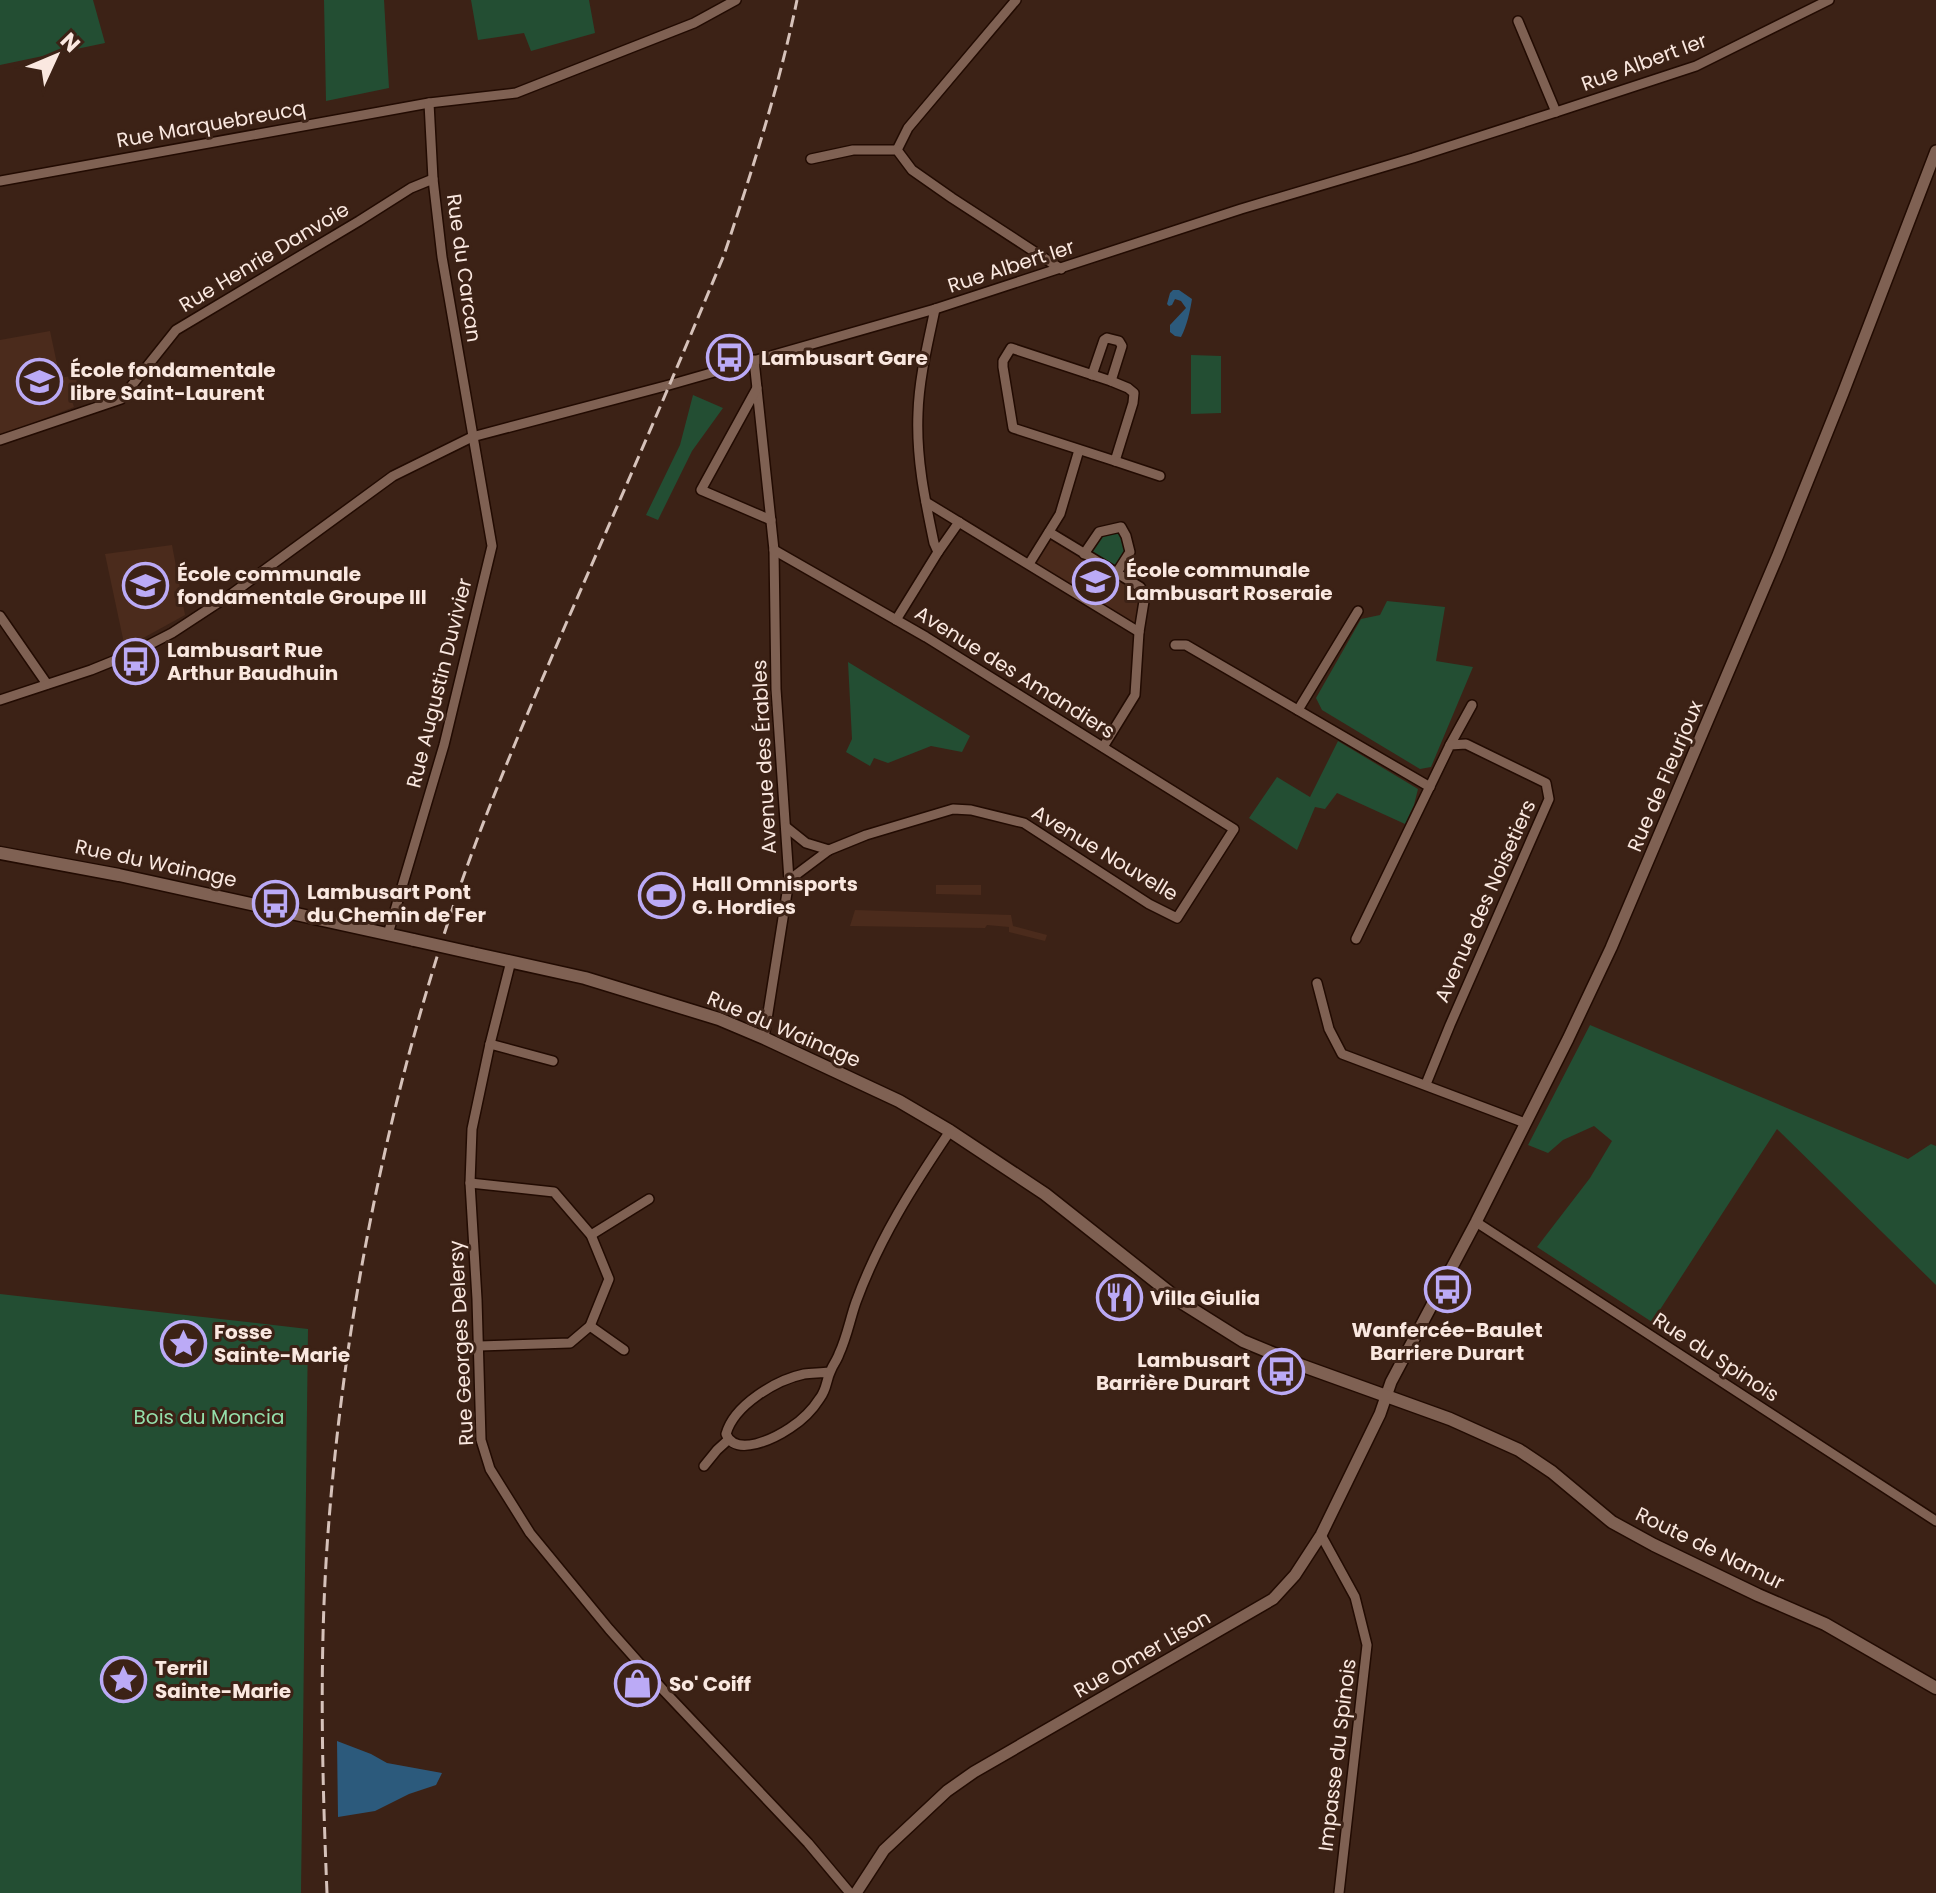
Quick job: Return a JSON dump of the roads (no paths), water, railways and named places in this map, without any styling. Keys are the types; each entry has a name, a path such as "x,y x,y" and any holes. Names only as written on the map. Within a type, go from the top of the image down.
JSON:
{"main road":[{"name":"Rue du Wainage","path":"0,853 119,875 585,978 719,1019 899,1101 950,1131 1045,1194 1184,1304 1243,1341 1385,1396"},
{"name":"Route de Namur","path":"1385,1396 1450,1419 1519,1450 1552,1472 1612,1522 1654,1545 1825,1624 1936,1688"}],"street":[{"name":"Rue Marquebreucq","path":"0,181 429,103 516,93 694,23 736,0"},
{"path":"897,150 908,128 1016,0"},
{"name":"Rue Albert Ier","path":"0,700 133,653 172,633 233,593 393,476 472,437 935,309 1241,209 1556,112 1696,66 1829,0"},
{"path":"1518,21 1556,112"},
{"name":"Rue du Carcan","path":"429,103 433,179 442,257 472,437"},
{"path":"811,159 853,150 897,150"},
{"path":"897,150 912,170 1061,269"},
{"name":"Rue de Fleurjoux","path":"1385,1396 1476,1222 1611,948 1843,393 1936,151"},
{"name":"Rue Henrie Danvoie","path":"0,440 121,399 176,330 411,188 433,179"},
{"path":"935,309 918,413 921,477 938,552"},
{"path":"1092,375 1104,340 1119,341 1122,346 1111,381"},
{"path":"1115,461 1134,393 1111,381 1011,348 1003,361 1013,428 1160,476"},
{"name":"Avenue des Érables","path":"754,360 774,550 776,689 789,880 764,1038"},
{"path":"757,388 701,490 771,520"},
{"name":"Rue Augustin Duvivier","path":"388,934 444,745 492,546 472,437"},
{"path":"1029,564 1060,514 1079,450"},
{"path":"926,502 1139,632"},
{"path":"896,620 959,522"},
{"path":"1084,554 1099,532 1121,527 1130,552 1116,574"},
{"path":"1049,532 1140,587 1145,595 1135,695 1103,747"},
{"name":"Avenue des Amandiers","path":"774,550 896,620 1234,829 1177,918"},
{"path":"1298,710 1358,611"},
{"path":"0,616 47,684"},
{"path":"1175,645 1186,645 1430,787"},
{"path":"1356,939 1472,705"},
{"name":"Avenue des Noisetiers","path":"1426,1084 1549,799 1546,783 1466,744 1450,745"},
{"name":"Avenue Nouvelle","path":"789,880 829,850 866,835 953,809 971,810 1024,823 1149,904 1177,918"},
{"path":"786,827 806,843 829,850"},
{"name":"Rue Georges Delersy","path":"511,961 472,1129 470,1183 481,1440 490,1469 530,1533 618,1639 853,1893"},
{"path":"1317,983 1329,1029 1342,1054 1525,1123"},
{"path":"490,1044 553,1061"},
{"path":"829,1372 804,1374 764,1391 747,1404 730,1424 726,1434 728,1440 735,1445 750,1445 789,1429 826,1390 829,1372 839,1356 856,1302 881,1241 910,1190 950,1131"},
{"path":"470,1183 554,1192 591,1235 609,1279 590,1326 570,1343 479,1346"},
{"path":"591,1235 649,1199"},
{"name":"Rue du Spinois","path":"1476,1222 1936,1521"},
{"path":"590,1326 624,1350"},
{"name":"Rue Omer Lison","path":"853,1893 884,1850 947,1791 974,1772 1273,1599 1295,1575 1321,1535 1380,1414 1385,1396"},
{"path":"704,1466 728,1440"},
{"name":"Impasse du Spinois","path":"1321,1535 1355,1597 1367,1645 1339,1893"}],"water":[{"path":"1173,290 1179,290 1192,299 1181,337 1170,332 1170,325 1186,308 1175,299 1172,305 1167,304"},
{"path":"337,1741 387,1763 442,1773 436,1785 375,1811 338,1817"}],"railway":[{"path":"327,1893 322,1713 328,1533 345,1373 388,1136 430,981 479,833 724,255 755,160 797,0"}],"place":[{"name":"Lambusart Gare","path":"730,358"},
{"name":"École fondamentale libre Saint-Laurent","path":"39,381"},
{"name":"École communale Lambusart Roseraie","path":"1095,582"},
{"name":"École communale fondamentale Groupe III","path":"146,585"},
{"name":"Lambusart Rue Arthur Baudhuin","path":"136,661"},
{"name":"Hall Omnisports G. Hordies","path":"661,896"},
{"name":"Lambusart Pont du Chemin de Fer","path":"276,903"},
{"name":"Wanfercée-Baulet Barriere Durart","path":"1447,1290"},
{"name":"Villa Giulia","path":"1119,1298"},
{"name":"Fosse Sainte-Marie","path":"183,1343"},
{"name":"Lambusart Barrière Durart","path":"1281,1371"},
{"name":"Terril Sainte-Marie","path":"124,1680"},
{"name":"So' Coiff","path":"638,1684"}],"park label":[{"name":"Bois du Moncia","path":"209,1417"}]}
